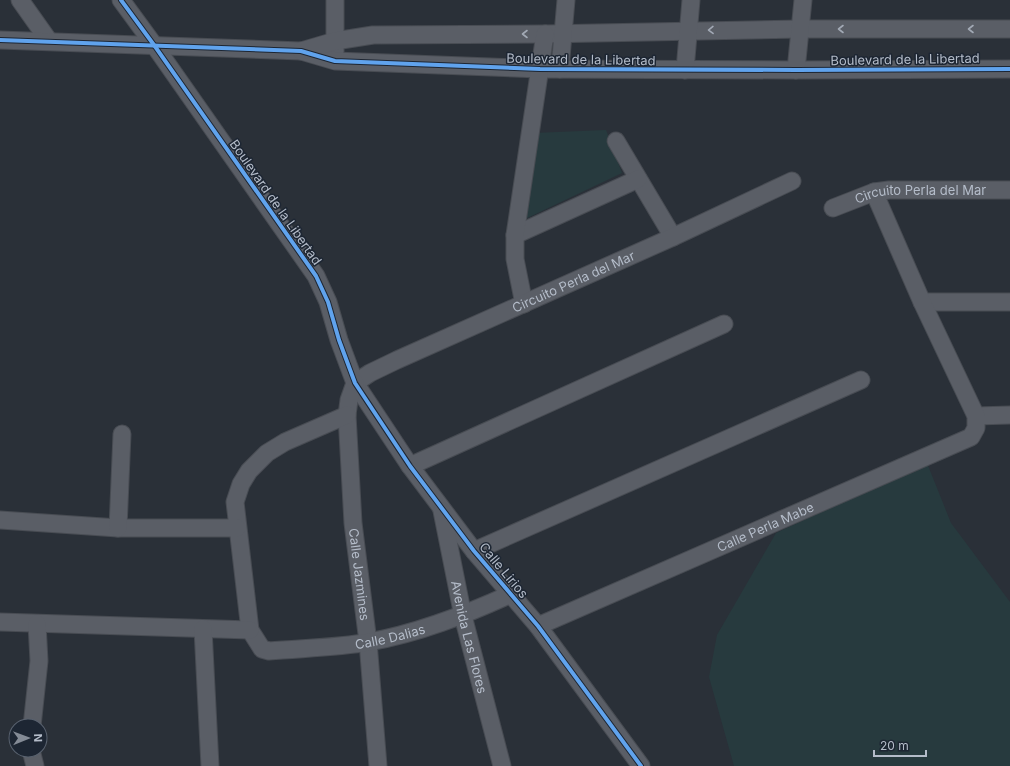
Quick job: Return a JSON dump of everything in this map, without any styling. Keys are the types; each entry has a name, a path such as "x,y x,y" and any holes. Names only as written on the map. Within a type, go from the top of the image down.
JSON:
{"street":[{"path":"20,0 49,41"},
{"name":"Boulevard de la Libertad","path":"121,0 316,276 328,302 339,340 355,383"},
{"path":"335,0 335,61"},
{"path":"560,69 566,0"},
{"path":"685,70 691,0"},
{"path":"796,70 803,0"},
{"name":"Boulevard de la Libertad","path":"301,51 335,41 372,35 563,34 688,30 1010,29"},
{"path":"524,304 515,259 515,235 546,34"},
{"name":"Boulevard de la Libertad","path":"0,40 301,51 335,61 540,69 796,70 1010,68"},
{"path":"616,142 673,238"},
{"path":"515,235 638,179"},
{"name":"Circuito Perla del Mar","path":"355,383 370,373 673,238 792,181"},
{"name":"Circuito Perla del Mar","path":"833,208 874,192 889,190 1010,190"},
{"path":"874,192 922,302 976,416 1010,415"},
{"path":"922,302 1010,302"},
{"path":"410,466 724,324"},
{"path":"474,551 861,380"},
{"name":"Calle Jazmines","path":"355,383 349,400 347,415 353,524 368,642 378,766"},
{"name":"Calle Lirios","path":"355,383 410,466 474,551 538,626 641,766"},
{"path":"0,622 250,630 234,502 241,484 249,471 267,453 285,442 347,415"},
{"name":"Calle Perla Mabe","path":"538,626 971,437 976,428 976,416"},
{"path":"118,528 122,434"},
{"name":"Avenida Las Flores","path":"441,507 463,616 502,766"},
{"path":"0,520 118,528 237,528"},
{"name":"Calle Dalias","path":"250,630 262,648 269,651 368,642 415,632 463,616 511,594"},
{"path":"33,718 39,661 37,624"},
{"path":"203,629 210,766"}],"green space":[{"path":"606,130 622,173 523,220 534,133"},
{"path":"927,463 951,523 1010,602 1010,766 734,766 709,677 717,635 776,533"}],"cycle path":[{"path":"121,0 316,276 328,302 339,340 355,383 410,466 474,551 538,626 641,766"},
{"path":"0,40 301,51 335,61 540,69 1010,69"}]}
